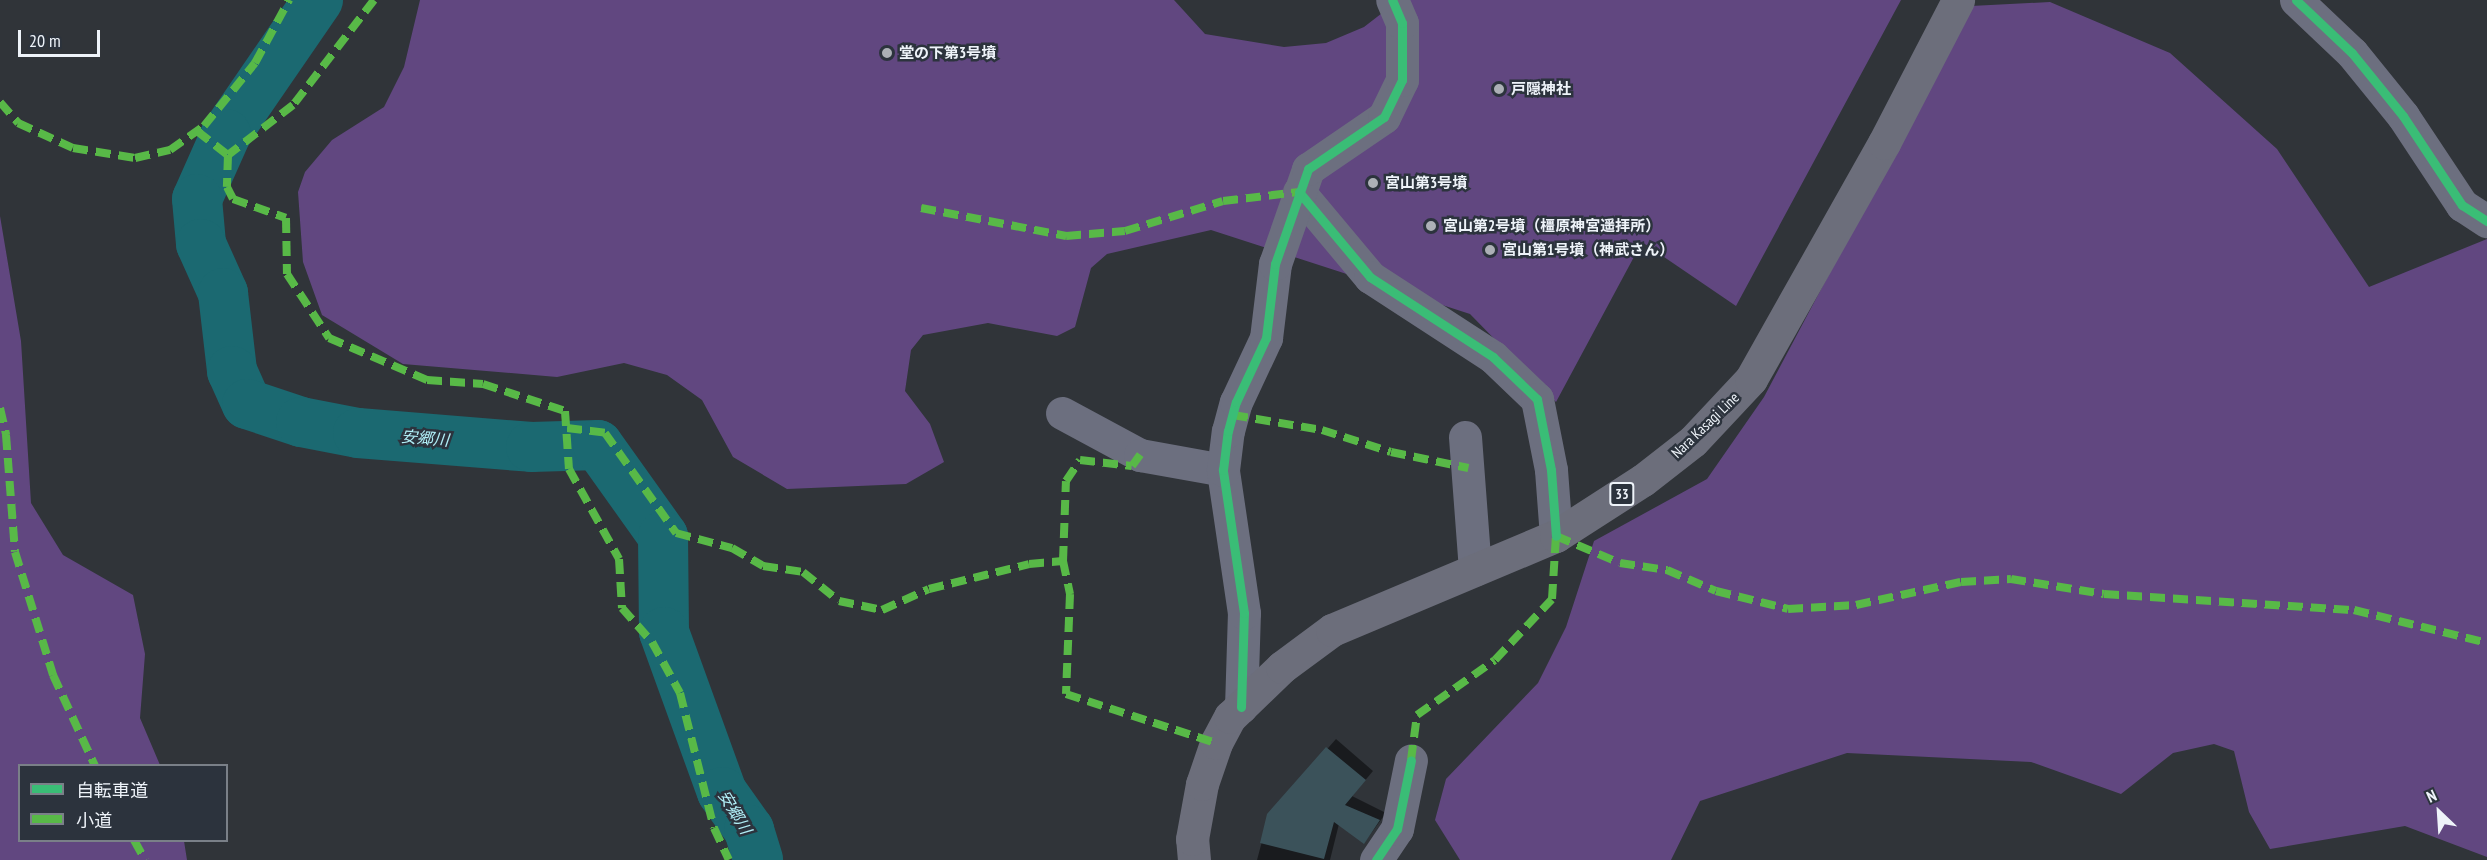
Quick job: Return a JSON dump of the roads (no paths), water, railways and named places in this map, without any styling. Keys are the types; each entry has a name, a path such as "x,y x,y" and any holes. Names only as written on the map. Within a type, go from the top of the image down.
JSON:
{"main road":[{"name":"Nara Kasagi Line","path":"1194,860 1192,840 1202,784 1216,743 1241,707 1282,667 1332,630 1556,536 1643,480 1693,441 1751,379 1884,143 1958,0"}],"street":[{"path":"1241,707 1244,613 1223,470 1236,402 1266,338 1275,264 1308,170 1384,117 1402,80 1402,23 1392,0"},
{"path":"2296,0 2352,53 2403,116 2462,205 2487,221"},
{"path":"1299,192 1370,277 1493,357 1537,399 1551,470 1556,536"},
{"path":"1062,413 1140,455 1223,470"},
{"path":"1465,437 1475,570"},
{"path":"1376,860 1397,829 1411,760"}],"waterway":[{"name":"安郷川","path":"318,0 226,134 197,199 201,244 223,293 232,371 247,404 301,422 358,433 531,447 598,445 663,536 664,632 722,792 749,830 758,860"}],"place":[{"name":"堂の下第3号墳","path":"887,53"},
{"name":"戸隠神社","path":"1499,89"},
{"name":"宮山第3号墳","path":"1373,183"},
{"name":"宮山第2号墳（橿原神宮遥拝所）","path":"1431,226"},
{"name":"宮山第1号墳（神武さん）","path":"1490,250"}]}
